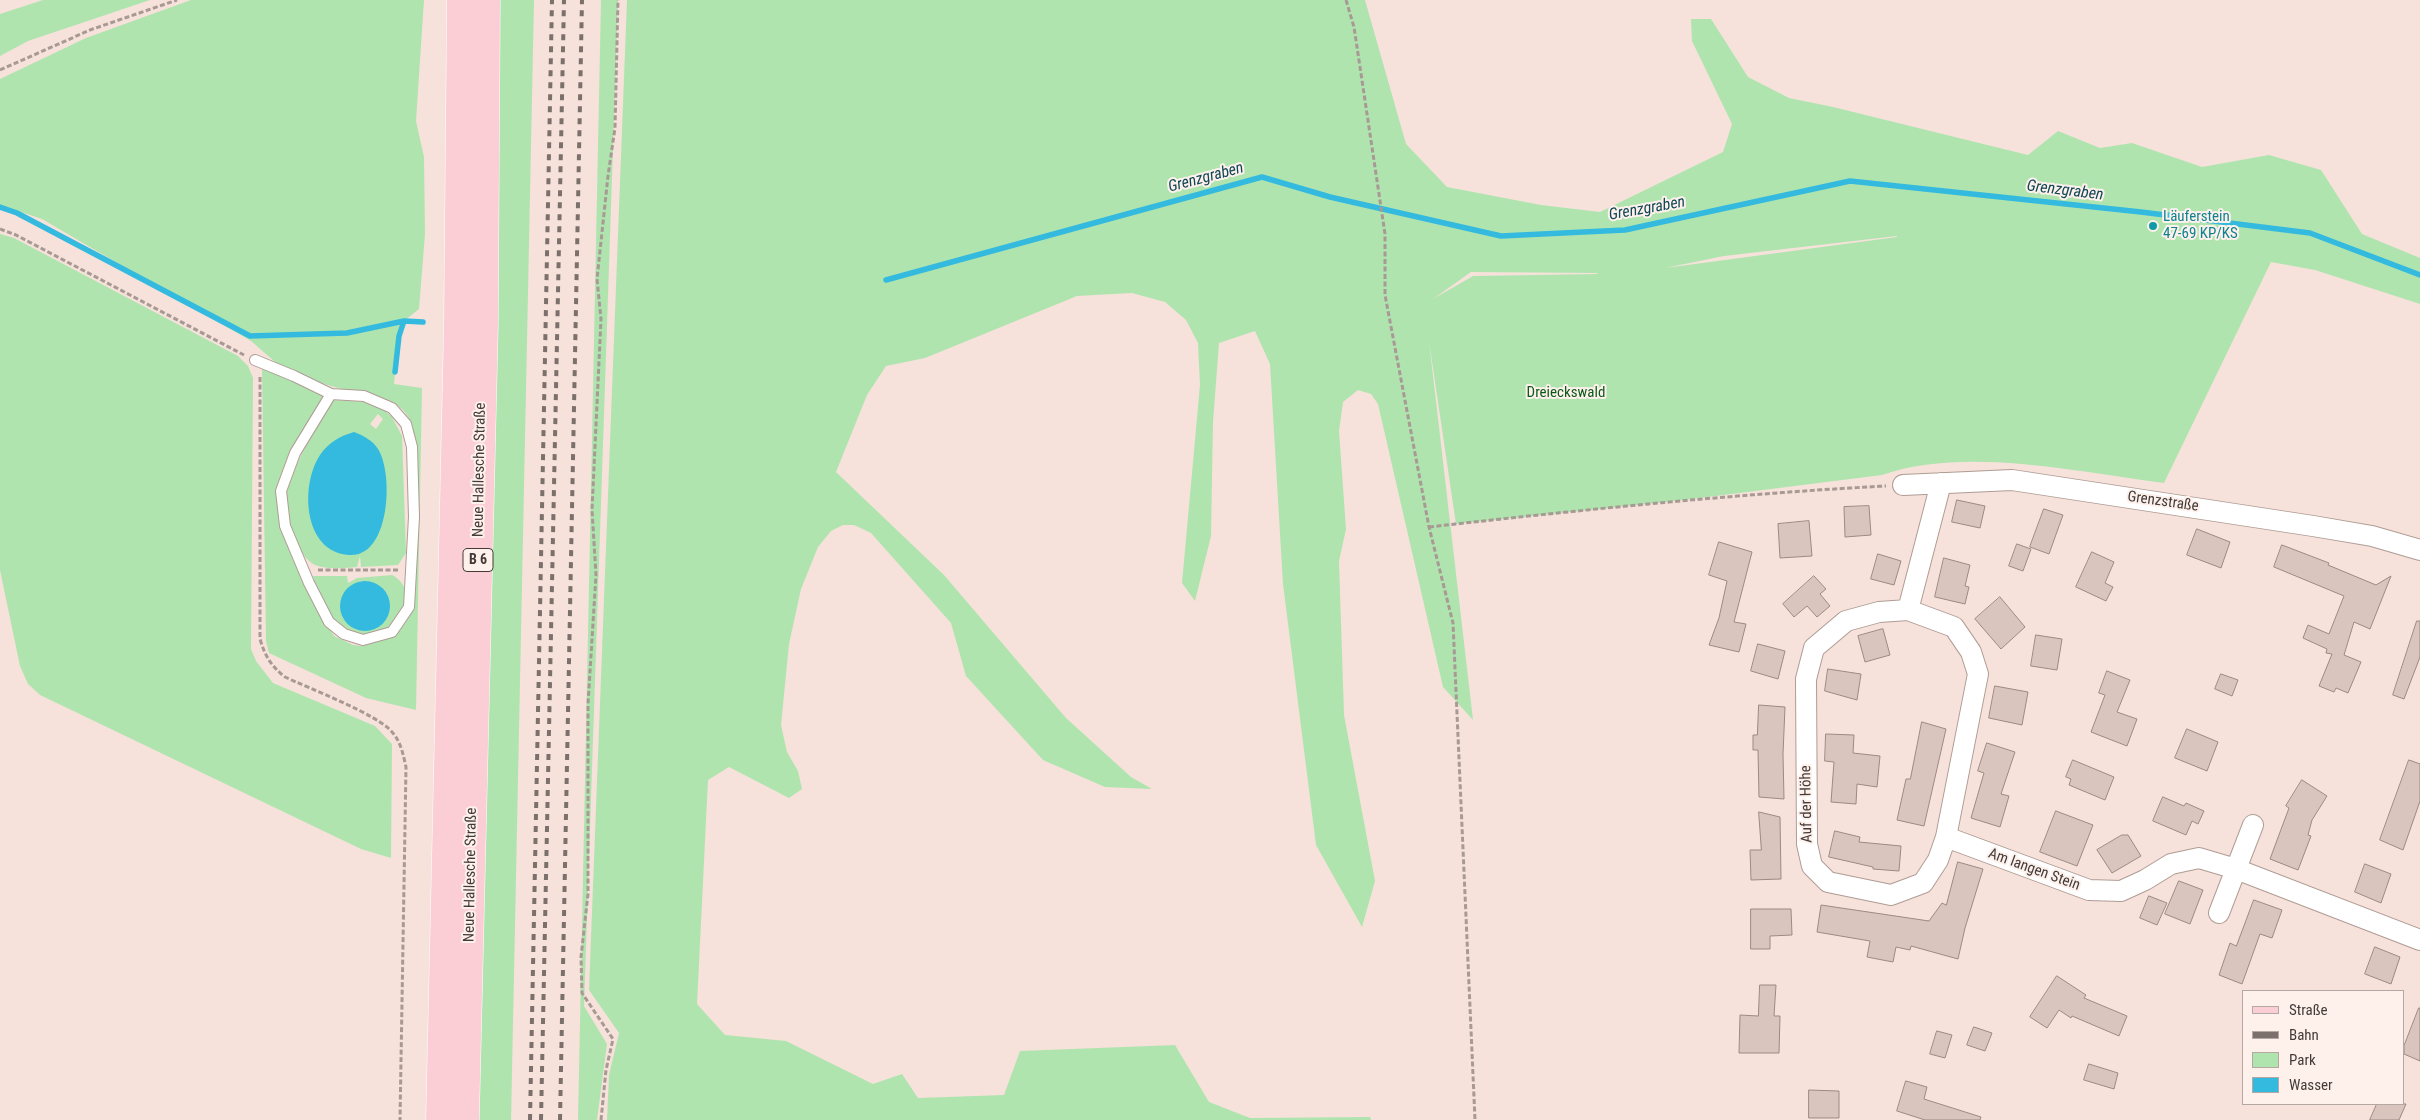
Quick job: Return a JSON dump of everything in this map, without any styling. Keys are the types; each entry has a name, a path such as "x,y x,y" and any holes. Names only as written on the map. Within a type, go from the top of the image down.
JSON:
{"main road":[{"name":"Neue Hallesche Straße","path":"440,1120 457,336 461,0"},
{"name":"Neue Hallesche Straße","path":"464,1120 484,334 486,0"}],"street":[{"name":"Grenzstraße","path":"1903,485 2012,480 2372,536 2420,550"},
{"path":"1908,610 1941,483"},
{"name":"Auf der Höhe","path":"1908,610 1954,627 1971,652 1978,674 1946,837 1938,860 1922,883 1892,895 1828,882 1812,866 1807,844 1806,679 1814,648 1846,621 1879,612 1908,610"},
{"path":"2219,913 2253,825"},
{"name":"Am langen Stein","path":"1946,837 2089,890 2122,890 2145,880 2171,864 2199,858 2236,868 2420,940"}],"lane":[{"path":"255,360 331,394 364,396 392,408 406,424 412,447 414,517 409,607 392,632 363,640 344,634 329,622 309,583 285,526 281,491 295,453 331,394"}],"path":[{"path":"0,70 90,30 177,0"},
{"path":"602,1120 606,1070 613,1039 582,992 581,957 588,894 588,704 596,575 592,510 601,319 597,279 615,128 618,0"},
{"path":"1346,0 1354,27 1385,234 1385,294 1429,527 1453,623 1475,1120"},
{"path":"0,230 16,235 255,360 260,377 260,639 264,655 274,668 285,677 374,718 391,730 401,745 406,767 400,1120"},
{"path":"1429,527 1786,491 1903,485"},
{"path":"303,566 321,571 410,570"}],"green space":[{"path":"43,0 150,0 28,41 0,56 0,14"},
{"path":"191,0 424,0 416,121 424,157 425,234 419,309 404,321 399,336 394,384 422,388 416,710 366,698 269,653 266,641 262,369 319,389 324,394 280,479 282,526 304,584 334,636 353,645 362,646 379,641 413,608 415,599 415,446 409,418 403,410 379,397 331,386 274,364 274,361 251,341 42,219 0,205 0,79 86,38"},
{"path":"496,0 534,0 511,1120 475,1120"},
{"path":"601,0 618,0 584,1006 607,1044 597,1120 578,1120"},
{"name":"Dreieckswald","path":"627,0 1365,0 1406,144 1447,187 1541,205 1600,212 1723,152 1732,124 1692,41 1691,19 1711,19 1748,77 1789,98 2028,155 2058,131 2100,148 2132,143 2202,167 2269,155 2321,170 2362,234 2420,258 2420,304 2315,270 2271,262 2164,483 2022,464 1949,462 1914,467 1882,475 1676,501 1456,524 1429,341 1473,720 1443,687 1378,404 1371,394 1358,390 1343,402 1339,431 1346,529 1339,561 1344,715 1375,881 1362,927 1316,845 1283,584 1270,364 1255,331 1219,343 1213,422 1211,536 1195,601 1182,583 1200,385 1198,343 1186,320 1165,302 1132,293 1077,296 925,358 886,366 867,395 836,472 944,575 1066,718 1131,777 1152,789 1105,787 1043,760 966,676 951,623 871,533 854,525 843,525 831,531 818,547 801,589 789,644 781,725 787,752 798,771 802,789 789,798 729,767 708,780 697,1004 725,1035 786,1041 873,1084 902,1074 918,1098 1004,1095 1020,1051 1175,1045 1209,1102 1250,1118 1370,1117 1371,1120 607,1120 609,1075 619,1033 589,990","holes":["1897,237 1665,268 1724,256","1471,272 1597,273 1598,274 1473,276 1433,299"]},
{"path":"0,234 14,238 238,356 248,366 253,378 251,649 256,661 273,683 375,726 392,744 391,858 361,849 40,695 28,684 20,666 0,570"},
{"path":"333,400 363,402 384,410 392,417 402,436 406,553 398,565 361,567 360,556 357,567 320,567 308,560 302,553 293,533 287,510 286,489 305,448","holes":["378,414 383,419 376,429 370,424"]},
{"path":"392,575 403,585 406,597 402,611 394,623 381,632 366,636 348,632 331,619 322,604 313,576 347,576 348,583 357,578","holes":["360,581 380,587 384,592 389,604 387,618 344,619 340,604"]}],"water":[{"path":"354,432 368,439 378,449 383,461 387,494 385,512 373,543 363,552 349,555 334,551 322,542 314,530 308,499 314,468 320,455 335,440"},
{"path":"365,581 374,583 385,592 390,606 388,615 379,626 365,631 356,629 345,620 340,606 342,597 351,586"}],"building":[{"path":"1957,500 1985,506 1980,528 1952,522"},
{"path":"1869,506 1871,535 1845,537 1844,507"},
{"path":"2044,509 2063,515 2049,554 2030,547"},
{"path":"1809,521 1812,556 1780,558 1778,524"},
{"path":"2197,529 2230,542 2221,568 2187,555"},
{"path":"1719,542 1752,552 1734,622 1746,624 1739,652 1709,645 1719,618 1727,581 1709,575"},
{"path":"2017,544 2031,549 2023,571 2009,566"},
{"path":"2282,545 2329,563 2328,565 2376,585 2391,576 2370,629 2354,622 2344,655 2361,662 2348,693 2336,688 2334,692 2319,686 2332,654 2326,653 2327,649 2303,638 2308,625 2329,634 2344,596 2274,567"},
{"path":"2092,552 2114,562 2105,583 2113,587 2106,601 2076,587"},
{"path":"1878,554 1901,561 1894,585 1871,579"},
{"path":"1944,558 1970,565 1965,586 1969,587 1965,604 1935,597"},
{"path":"1814,576 1826,589 1820,594 1830,606 1817,617 1807,606 1794,617 1783,604"},
{"path":"2000,597 2025,627 2001,649 1975,619"},
{"path":"2417,621 2420,621 2420,657 2404,699 2393,695"},
{"path":"1883,629 1890,655 1865,662 1858,636"},
{"path":"2036,635 2062,639 2057,670 2031,666"},
{"path":"1758,644 1785,651 1778,679 1751,671"},
{"path":"1828,669 1861,674 1857,700 1825,691"},
{"path":"2107,671 2130,680 2117,712 2137,719 2127,746 2091,732 2105,695 2099,693"},
{"path":"2221,674 2238,680 2232,696 2215,689"},
{"path":"1995,686 2028,692 2022,725 1989,718"},
{"path":"1759,705 1785,707 1784,799 1759,797 1758,750 1753,750 1753,735 1757,735"},
{"path":"1922,722 1946,729 1924,826 1897,820 1906,779 1910,779"},
{"path":"2187,729 2218,742 2207,771 2175,758"},
{"path":"1826,734 1854,735 1853,753 1880,756 1877,787 1857,784 1856,804 1831,802 1834,762 1825,761"},
{"path":"1987,743 2015,752 2001,794 2009,796 2000,827 1971,818 1984,773 1978,771"},
{"path":"2073,760 2114,777 2105,800 2069,785 2071,779 2066,777"},
{"path":"2409,760 2420,764 2420,801 2403,850 2380,840"},
{"path":"2302,780 2327,796 2312,820 2308,835 2311,836 2298,870 2270,859 2289,808 2286,806"},
{"path":"2163,797 2184,806 2186,803 2204,811 2198,824 2192,821 2186,835 2153,821"},
{"path":"2056,811 2093,825 2077,866 2040,852"},
{"path":"1759,812 1780,817 1781,879 1751,880 1750,850 1761,850"},
{"path":"1835,831 1860,837 1859,842 1901,846 1899,871 1873,869 1873,867 1829,857"},
{"path":"2122,835 2128,835 2141,856 2112,873 2097,850"},
{"path":"1958,862 1983,869 1965,928 1958,959 1911,946 1910,950 1896,947 1893,962 1867,957 1870,941 1817,932 1821,905 1929,921 1942,903 1946,905"},
{"path":"2365,864 2391,874 2381,903 2355,892"},
{"path":"2179,881 2203,890 2190,924 2165,914"},
{"path":"2149,896 2167,903 2157,925 2140,918"},
{"path":"2254,900 2282,910 2272,938 2260,934 2242,984 2219,975 2230,943 2236,946"},
{"path":"1751,909 1791,909 1792,935 1770,936 1770,949 1751,949"},
{"path":"2375,947 2400,957 2391,984 2365,974"},
{"path":"2057,976 2086,995 2084,998 2127,1016 2119,1036 2072,1016 2071,1018 2059,1010 2047,1028 2030,1017"},
{"path":"1760,985 1776,985 1774,1016 1780,1016 1779,1053 1739,1053 1740,1015 1758,1016"},
{"path":"2420,1008 2420,1061 2405,1054 2405,1043"},
{"path":"1974,1027 1992,1033 1985,1051 1967,1045"},
{"path":"1937,1031 1952,1035 1945,1058 1930,1054"},
{"path":"2089,1064 2118,1073 2114,1089 2084,1080"},
{"path":"1906,1081 1927,1087 1924,1099 1981,1117 1980,1120 1925,1120 1897,1111"},
{"path":"1809,1090 1839,1091 1839,1118 1809,1118"},
{"path":"2406,1104 2399,1120 2370,1120 2377,1105"}],"waterway":[{"name":"Grenzgraben","path":"886,280 1262,177 1330,197 1501,236 1625,230 1850,181 2141,212 2310,233 2420,275"},
{"path":"0,207 17,213 250,336 347,333 404,321 423,322"},
{"path":"395,372 399,336 404,321"}],"railway":[{"path":"530,1120 552,0"},
{"path":"541,1120 564,0"},
{"path":"560,1120 582,0"}],"place":[{"name":"Läuferstein 47-69 KP/KS","path":"2153,226"}]}
